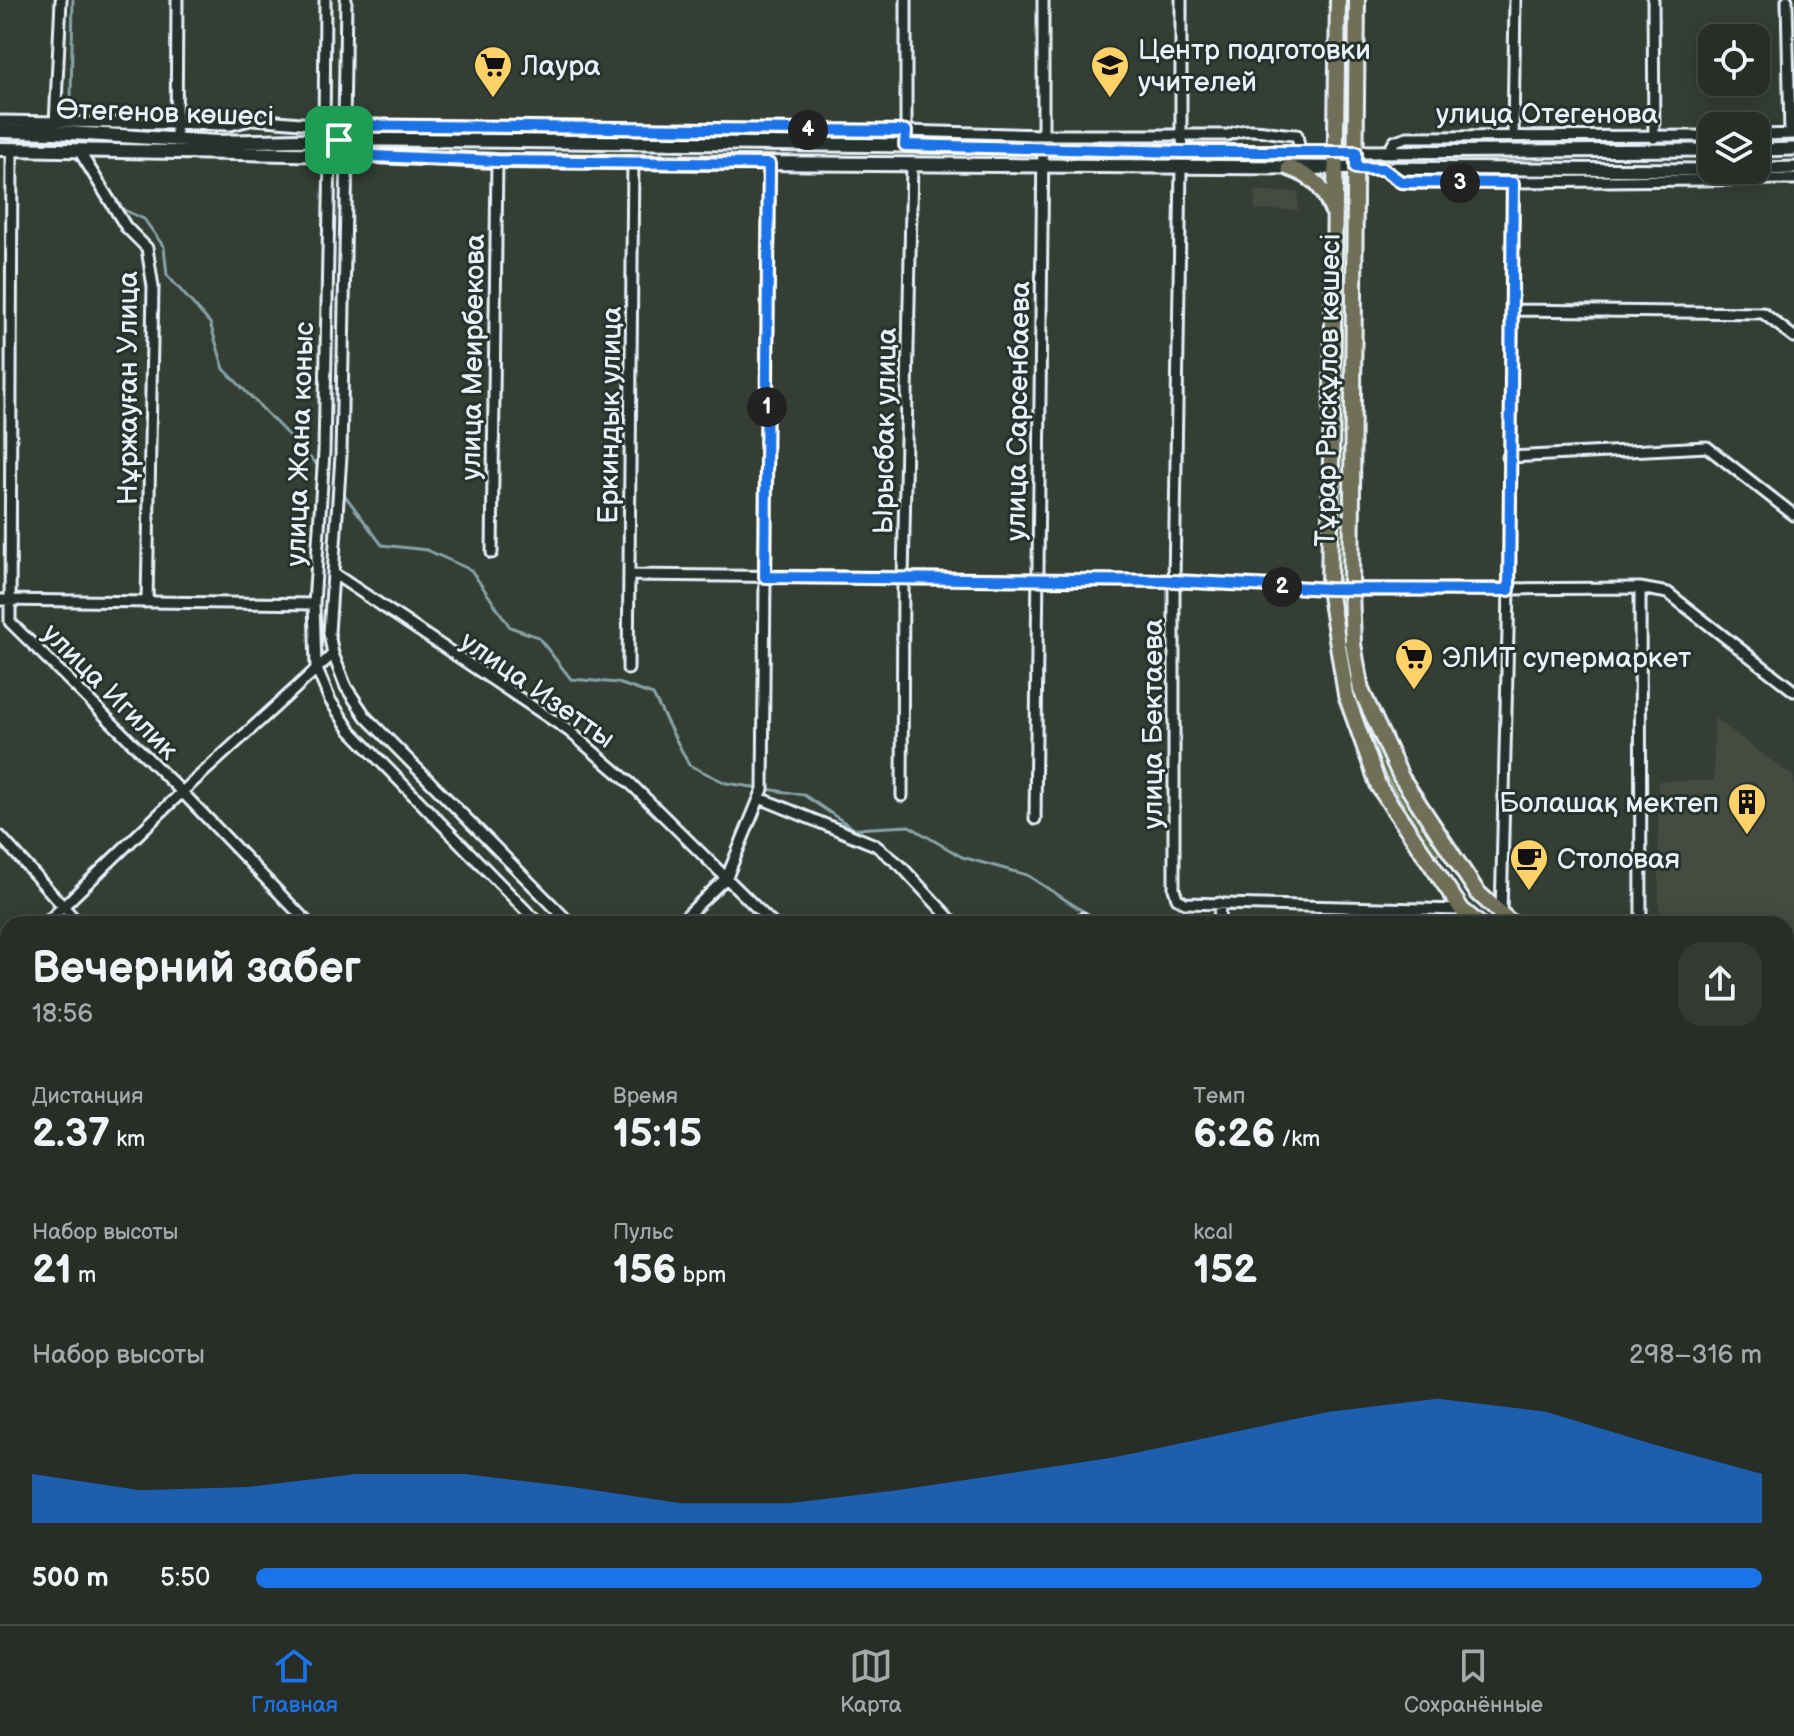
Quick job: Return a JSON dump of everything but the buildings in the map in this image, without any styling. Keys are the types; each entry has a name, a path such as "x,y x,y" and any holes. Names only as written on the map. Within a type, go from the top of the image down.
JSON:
{"main road":[{"name":"Тұрар Рыскұлов көшесі","path":"1338,0 1329,589 1346,695 1379,787 1462,910 1469,916"},
{"name":"Тұрар Рыскұлов көшесі","path":"1357,0 1353,644 1361,690 1404,782 1477,892 1502,916"},
{"name":"Өтегенов көшесі","path":"0,131 55,127 176,141 345,139 885,145 1043,141 1184,152 1300,152 1335,160"},
{"name":"Өтегенов көшесі","path":"6,149 497,161 1181,168 1289,168 1335,160"},
{"path":"1335,160 1356,152"},
{"path":"1335,160 1356,168"},
{"path":"1289,168 1308,175 1319,185 1334,217"},
{"path":"1331,444 1353,444"},
{"path":"1433,868 1452,855"}],"street":[{"path":"55,127 61,0"},
{"path":"176,141 177,0"},
{"path":"324,140 325,0"},
{"name":"улица Жана коныс","path":"346,0 344,125 347,155 341,456 329,633 333,654 346,687 369,720 563,916"},
{"path":"905,145 906,0"},
{"name":"улица Сарсенбаева","path":"1035,819 1043,0"},
{"path":"1181,0 1181,134 1184,152"},
{"path":"1513,136 1515,0"},
{"path":"1653,0 1654,138"},
{"path":"1770,135 1792,134 1787,0"},
{"path":"0,121 55,127 231,125 254,119 324,125 906,131 1043,141 1181,134 1228,135 1241,129 1297,135 1300,152"},
{"name":"улица Отегенова","path":"1388,152 1395,141 1407,137 1698,136"},
{"name":"улица Жана коныс","path":"324,140 330,155 324,452 314,604 316,667 330,700 358,738 531,916"},
{"path":"885,145 886,164"},
{"name":"улица Игилик","path":"6,149 4,600 10,622 182,792 301,916"},
{"name":"Нұржауған Улица","path":"78,149 126,227 147,248 153,287 147,601"},
{"path":"1770,150 1794,149"},
{"name":"улица Отегенова","path":"1356,152 1698,150"},
{"name":"улица Меирбекова","path":"492,553 497,161"},
{"name":"Еркиндык улица","path":"628,669 633,161"},
{"path":"686,916 727,877 762,794 769,164"},
{"name":"Ырысбак улица","path":"902,796 903,578 912,164"},
{"name":"улица Бектаева","path":"1181,168 1174,581 1174,889 1177,898 1185,903 1462,910"},
{"name":"улица Отегенова","path":"1356,168 1698,170"},
{"path":"1770,169 1794,168"},
{"name":"улица Отегенова","path":"1383,169 1401,182 1794,179"},
{"path":"1506,916 1513,183"},
{"path":"1512,310 1763,313 1794,337"},
{"path":"1508,457 1707,447 1794,515"},
{"name":"улица Изетты","path":"333,573 569,731 631,784 765,916"},
{"path":"629,575 1174,581 1351,590 1640,588 1668,593 1794,691"},
{"path":"1640,588 1641,916"},
{"path":"4,600 314,604"},
{"path":"53,916 182,792 333,654"},
{"path":"358,738 369,720"},
{"path":"762,794 889,854 947,916"},
{"path":"0,836 71,916"},
{"path":"1219,916 1220,903"}],"shaded area":[{"path":"1255,191 1298,192 1298,210 1255,210"},
{"path":"1714,718 1794,777 1794,916 1659,916 1658,781 1714,781"}],"green space":[{"path":"1342,0 1350,0 1348,141 1340,141"},
{"path":"1340,177 1349,177 1344,434 1336,434"},
{"path":"1337,450 1346,450 1343,580 1335,579"},
{"path":"1344,596 1357,693 1382,755 1440,852 1435,856 1376,760 1352,693 1336,597"}],"waterway":[{"path":"71,97 73,0"},
{"path":"103,182 124,210 144,219 164,247 167,275 210,323 224,369 319,467"},
{"path":"343,493 382,545 427,550 471,570 510,627 538,637 571,679 618,683 653,695 689,765 726,783 759,788"},
{"path":"767,789 804,795 854,829 909,826 962,857 1027,875 1091,916"}],"place":[{"name":"Лаура","path":"493,99"},
{"name":"Центр подготовки учителей","path":"1110,99"},
{"name":"ЭЛИТ супермаркет","path":"1414,691"},
{"name":"Болашақ мектеп","path":"1747,836"},
{"name":"Столовая","path":"1529,892"}],"route":[{"path":"324,125 906,131 905,145 1184,152 1356,152 1356,168 1383,169 1401,182 1513,183 1509,590 1329,589 1174,581 765,577 769,164 497,161 347,155 345,139 339,140 324,140 324,125"}]}
